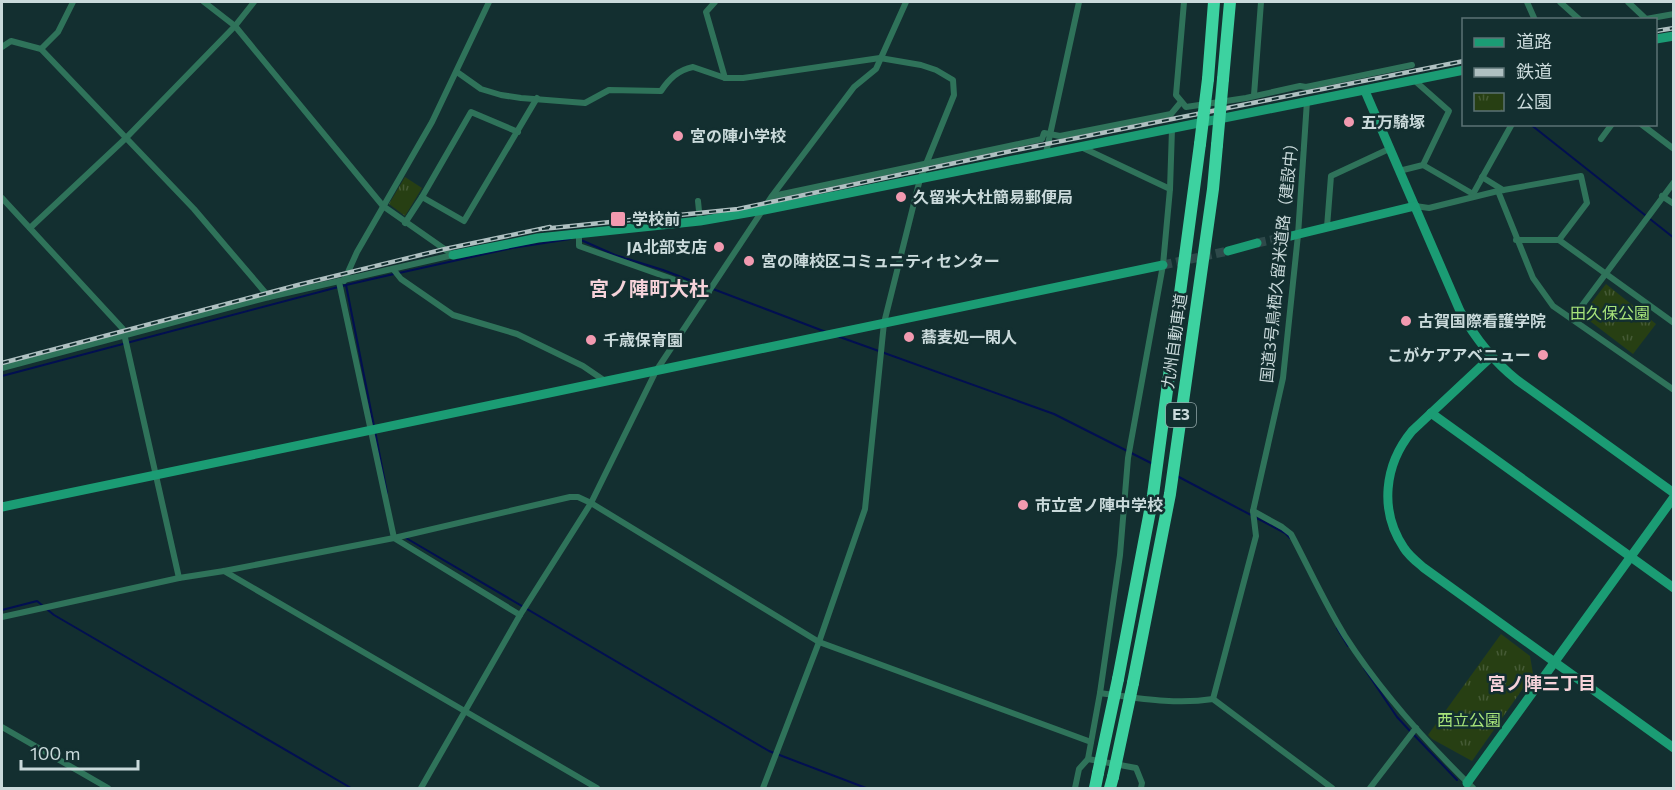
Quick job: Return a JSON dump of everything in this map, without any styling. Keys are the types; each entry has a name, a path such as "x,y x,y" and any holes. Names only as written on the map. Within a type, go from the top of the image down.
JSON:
{"highway":[{"name":"九州自動車道","path":"1095,789 1153,495 1200,144 1214,2"},
{"name":"九州自動車道","path":"1111,783 1170,494 1213,189 1230,2"}],"street":[{"path":"41,49 58,32 73,2"},
{"path":"204,2 235,26 383,206 453,255"},
{"path":"30,228 126,138 235,26 254,2"},
{"path":"489,2 432,122 341,281 394,538 520,615"},
{"path":"715,2 706,12 725,78"},
{"path":"421,789 520,615 591,502 656,370 772,196 854,87 876,69 906,2"},
{"path":"1046,153 1079,2"},
{"path":"1184,2 1176,95 1186,107 1412,65"},
{"path":"1254,95 1262,2"},
{"path":"1527,2 1534,18"},
{"path":"1560,2 1578,18"},
{"path":"1628,2 1645,18"},
{"path":"1652,18 1674,14"},
{"path":"1657,39 1674,36"},
{"path":"2,47 11,41 41,49 194,209 269,297"},
{"path":"457,72 481,89 501,95 585,103 609,90 661,91 668,80 693,67 725,78 743,78 880,58 921,65 936,70 953,80 954,95 920,179 884,323 866,509 819,642 763,789"},
{"path":"2,368 269,297 453,255 529,240 700,221 764,210 1462,70"},
{"path":"1414,79 1449,111 1423,165"},
{"path":"1253,511 1291,534 1344,634 1367,668 1416,728 1470,786 1554,662 1674,495 1517,380 1491,357 1475,338 1460,311 1365,91"},
{"path":"422,197 464,220 537,98"},
{"name":"国道3号鳥栖久留米道路（建設中）","path":"1213,699 1256,536 1253,511 1283,378 1307,101"},
{"path":"772,196 1042,139 1044,133 1060,136 1171,114 1181,102"},
{"path":"405,223 471,112 518,132"},
{"path":"1471,196 1511,126"},
{"path":"1601,139 1611,126"},
{"path":"1644,126 1674,149"},
{"path":"1074,789 1079,769 1088,759 1100,693 1120,555 1128,458 1163,265 1170,189 1172,129"},
{"path":"1079,146 1170,189"},
{"path":"1327,227 1331,176 1389,149"},
{"path":"1399,171 1423,165 1471,196"},
{"path":"1294,236 1415,206 1429,208 1471,196 1581,176 1587,203 1559,240"},
{"path":"1482,177 1501,191 1516,240 1533,278 1553,306 1673,390"},
{"path":"1572,319 1674,182"},
{"path":"1662,196 1674,204"},
{"path":"2,198 123,329 179,578"},
{"path":"698,201 700,221"},
{"path":"579,233 579,246 710,292"},
{"path":"1516,240 1559,240 1672,320"},
{"path":"1228,251 1257,243"},
{"path":"2,507 1163,265"},
{"path":"393,269 401,279 453,315 517,334 583,366 605,381"},
{"path":"1491,357 1402,443 1392,465 1387,489 1388,509 1394,530 1405,550 1424,568 1674,748"},
{"path":"1431,413 1674,588"},
{"path":"2,616 179,578 394,538 578,497 591,502 819,642 1090,742"},
{"path":"224,571 597,789"},
{"path":"1100,693 1173,701 1193,702 1213,699 1332,789"},
{"path":"2,727 108,789"},
{"path":"1370,789 1416,728"},
{"path":"1088,759 1136,768 1142,783 1141,789"}],"green space":[{"path":"405,177 422,188 405,216 389,204"},
{"name":"田久保公園","path":"1606,284 1656,324 1633,354 1582,315"},
{"name":"西立公園","path":"1501,634 1530,656 1533,674 1472,761 1428,735"}],"waterway":[{"path":"1533,126 1674,238"},
{"path":"399,273 512,248 570,239"},
{"path":"581,240 615,255 663,270 826,332"},
{"path":"374,426 346,285 394,274"},
{"path":"2,376 346,285"},
{"path":"837,336 1054,414 1153,464"},
{"path":"375,431 387,493"},
{"path":"1177,476 1285,533 1290,538"},
{"path":"406,538 769,751 866,788"},
{"path":"2,610 37,601 54,615 351,788"},
{"path":"1337,628 1348,646"},
{"path":"1364,668 1397,717 1410,731"},
{"path":"1414,735 1457,780"}],"tunnel":[{"path":"1257,243 1291,236"},
{"path":"1163,265 1228,251"}],"railway":[{"path":"1657,31 1674,28"},
{"path":"542,229 738,209 1016,150 1462,61"},
{"path":"2,363 298,285 445,249 550,227"}],"place":[{"name":"五万騎塚","path":"1349,122"},
{"name":"宮の陣小学校","path":"678,136"},
{"name":"久留米大杜簡易郵便局","path":"901,197"},
{"name":"学校前","path":"618,219"},
{"name":"JA北部支店","path":"719,247"},
{"name":"宮の陣校区コミュニティセンター","path":"749,261"},
{"name":"古賀国際看護学院","path":"1406,321"},
{"name":"蕎麦処一閑人","path":"909,337"},
{"name":"千歳保育園","path":"591,340"},
{"name":"こがケアアベニュー","path":"1543,355"},
{"name":"市立宮ノ陣中学校","path":"1023,505"}],"district":[{"name":"宮ノ陣町大杜","path":"649,289"},
{"name":"宮ノ陣三丁目","path":"1542,684"}]}
